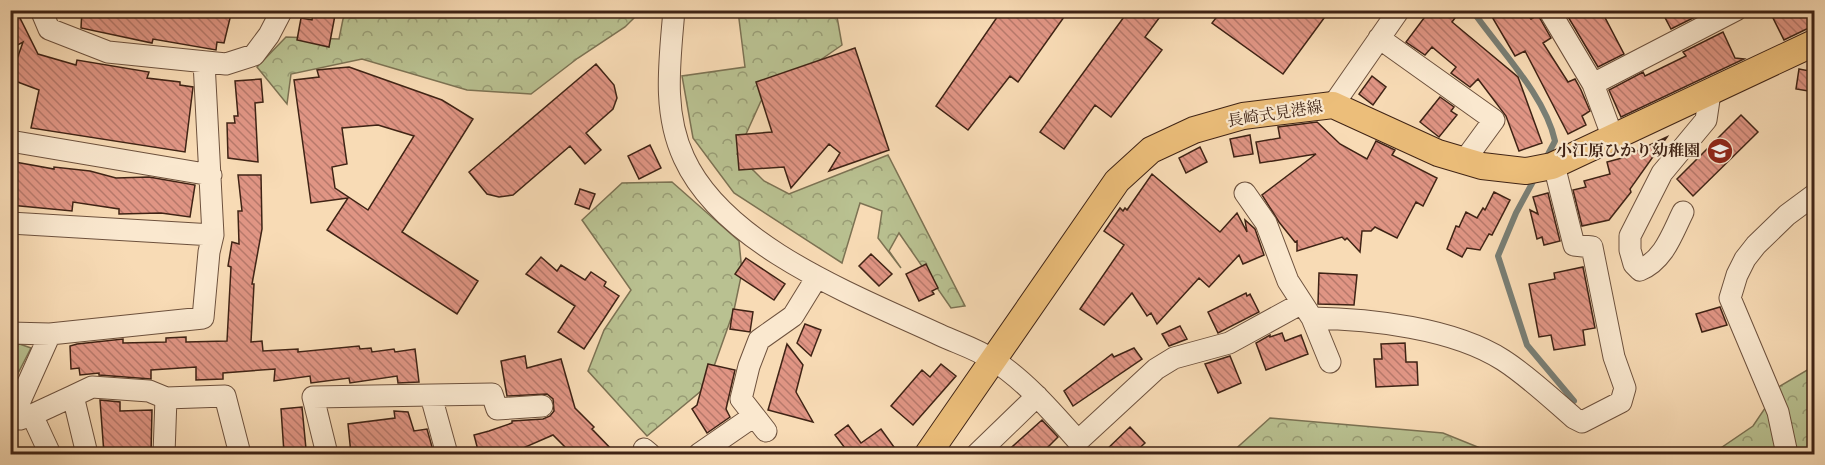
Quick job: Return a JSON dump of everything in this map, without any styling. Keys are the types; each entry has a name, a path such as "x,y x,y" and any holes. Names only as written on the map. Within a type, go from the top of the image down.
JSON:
{"main road":[{"name":"長崎式見港線","path":"929,454 1117,181 1151,150 1194,130 1243,116 1333,105 1438,153 1503,169 1526,171 1553,166 1815,43"}],"street":[{"path":"41,10 49,29 108,52 226,64 254,55 269,35 282,10"},
{"path":"674,10 668,84 672,118 683,157 703,190 749,235 817,277 993,360 1037,396 1078,441 1156,369 1174,358 1229,343 1307,311 1383,323 1459,340 1503,360 1582,422 1616,405 1624,396 1625,388 1614,357 1592,247 1574,245 1553,166"},
{"path":"1333,105 1399,10"},
{"path":"1549,10 1593,84 1613,138"},
{"path":"1593,84 1736,10"},
{"path":"1379,38 1494,120 1464,161"},
{"path":"10,333 50,334 203,318 209,252 213,235 204,62"},
{"path":"1683,212 1662,254 1652,265 1640,270 1634,264 1629,250 1630,236 1662,173 1706,120 1710,93"},
{"path":"10,141 211,176"},
{"path":"1245,193 1266,223 1288,281 1307,311 1330,362"},
{"path":"1787,454 1778,412 1730,298 1741,267 1756,245 1787,215 1815,195"},
{"path":"10,223 213,235"},
{"path":"699,454 760,424 741,399 749,366 759,340 793,316 817,277"},
{"path":"11,421 50,334"},
{"path":"11,421 32,416 92,387 149,391 165,398 225,396 240,454"},
{"path":"327,454 313,397 492,394 497,409 542,406"},
{"path":"73,396 87,454"},
{"path":"431,396 447,454"},
{"path":"977,454 1037,396"},
{"path":"164,454 165,398"},
{"path":"32,416 50,454"}],"green space":[{"path":"348,11 641,11 625,27 578,58 531,94 467,90 362,59 291,74 287,104 257,67 286,37 339,39 343,19"},
{"path":"738,11 836,11 842,45 761,101 737,154 764,181 789,194 888,155 965,306 951,308 899,233 889,251 901,268 878,238 882,211 860,203 842,263 734,193 693,138 682,76 745,67"},
{"path":"672,182 739,241 742,272 734,310 707,386 647,436 588,371 604,330 631,290 582,220 622,183"},
{"path":"11,341 31,348 11,387"},
{"path":"1814,366 1814,454 1712,454 1753,426 1780,386"},
{"path":"1270,418 1443,433 1495,454 1230,454"}],"building":[{"path":"10,10 16,10 38,54 76,65 77,60 149,72 147,78 180,82 180,85 193,87 185,152 31,128 39,90 15,81 16,78 11,76 23,42 10,49"},
{"path":"82,10 232,10 224,43 217,42 216,50 153,39 152,43 81,28"},
{"path":"314,10 336,10 329,47 297,40 301,18 312,20"},
{"path":"1002,10 1069,10 1018,82 1010,76 968,130 936,106"},
{"path":"1129,10 1165,10 1145,37 1162,50 1111,117 1095,105 1064,149 1040,132"},
{"path":"1222,10 1330,10 1283,74 1212,23"},
{"path":"1430,10 1461,10 1452,22 1518,77 1542,143 1519,151 1506,116 1478,79 1470,87 1451,73 1456,67 1432,47 1425,55 1406,42"},
{"path":"1488,10 1525,10 1531,19 1538,15 1551,38 1543,43 1568,82 1575,79 1581,90 1590,111 1582,116 1586,125 1568,134 1525,51 1515,56"},
{"path":"1564,10 1601,10 1624,54 1598,67"},
{"path":"1661,10 1700,10 1701,14 1671,29"},
{"path":"1784,10 1811,10 1815,17 1815,25 1784,40 1772,16"},
{"path":"1723,32 1735,58 1744,59 1621,117 1609,90 1643,72 1645,76 1686,56 1683,52"},
{"path":"855,48 889,150 829,171 840,153 829,144 791,188 784,167 739,170 736,135 772,132 756,82"},
{"path":"596,64 614,85 617,98 613,109 586,133 601,150 585,164 570,146 513,195 499,197 487,194 469,172"},
{"path":"349,67 442,100 473,119 402,232 478,281 457,314 327,230 348,198 311,203 294,80 319,77 317,70","holes":["378,125 414,136 368,210 335,188 332,167 347,164 342,128"]},
{"path":"1799,69 1815,72 1815,92 1796,89"},
{"path":"1372,76 1386,87 1373,105 1359,94"},
{"path":"261,79 263,102 255,103 258,162 228,158 227,123 235,123 234,116 238,116 235,81"},
{"path":"1440,97 1454,107 1451,111 1457,115 1439,137 1420,122"},
{"path":"1741,115 1758,132 1693,196 1677,179"},
{"path":"1317,122 1340,144 1367,159 1376,141 1395,150 1392,155 1437,178 1423,206 1416,202 1397,238 1375,227 1371,231 1362,231 1360,252 1347,238 1345,240 1342,237 1297,251 1297,241 1295,242 1279,222 1262,195 1316,154 1260,163 1256,142 1280,138 1278,127"},
{"path":"1250,135 1253,154 1234,157 1230,139"},
{"path":"1667,137 1630,189 1631,192 1609,220 1582,226 1573,190 1586,187 1584,181 1610,174 1607,162 1622,158"},
{"path":"650,145 661,168 639,179 628,156"},
{"path":"1200,147 1207,162 1186,173 1179,158"},
{"path":"15,162 54,169 54,167 90,171 116,178 149,177 195,185 190,217 161,213 119,214 119,209 73,202 72,211 10,205 10,176 12,176"},
{"path":"1152,174 1220,232 1237,213 1247,232 1245,220 1255,229 1264,255 1243,264 1239,255 1209,287 1199,278 1157,324 1151,313 1147,316 1132,293 1104,325 1080,309 1124,245 1104,231 1120,208 1123,211 1125,208 1127,210"},
{"path":"238,175 261,175 262,229 252,284 254,284 251,342 262,341 263,351 298,349 298,352 359,346 360,349 371,348 372,352 415,349 419,382 398,383 397,376 350,383 349,378 311,383 310,376 274,381 275,369 223,373 223,379 196,380 196,367 151,370 151,379 99,375 99,373 80,375 79,368 71,369 70,346 77,344 123,339 123,343 166,342 166,338 186,337 186,342 227,341 231,267 228,266 232,242 239,244 238,211 242,211"},
{"path":"580,189 595,194 589,209 575,204"},
{"path":"1494,192 1510,200 1492,235 1489,234 1480,250 1467,248 1462,257 1447,249 1456,226 1459,227 1466,212 1477,218 1483,208 1485,210"},
{"path":"1548,193 1560,241 1544,245 1542,237 1537,239 1530,210 1538,214 1533,197"},
{"path":"871,254 892,274 879,286 859,266"},
{"path":"541,257 557,271 561,265 585,280 591,272 606,282 604,286 619,296 584,349 558,332 575,306 526,274"},
{"path":"746,258 785,284 774,300 735,274"},
{"path":"926,264 938,288 932,291 934,294 919,301 906,274"},
{"path":"1583,267 1595,328 1583,330 1585,345 1554,350 1551,335 1539,337 1529,284 1555,279 1554,273"},
{"path":"1319,273 1357,275 1354,305 1318,304"},
{"path":"1246,293 1247,296 1250,294 1259,312 1218,333 1208,312"},
{"path":"1720,307 1727,325 1702,332 1696,314"},
{"path":"733,309 753,312 750,332 730,329"},
{"path":"805,324 821,330 811,356 797,343"},
{"path":"1180,326 1187,339 1169,346 1162,334"},
{"path":"1282,333 1285,341 1301,335 1308,354 1266,370 1256,343 1270,335 1270,337"},
{"path":"1405,343 1406,362 1417,362 1418,385 1376,387 1374,359 1382,359 1381,344"},
{"path":"787,344 803,365 796,392 813,422 768,410"},
{"path":"1134,348 1142,359 1073,406 1064,391 1112,354 1114,357"},
{"path":"525,356 527,368 561,359 575,408 616,454 572,454 553,435 523,448 526,454 479,454 474,435 512,423 512,421 543,419 554,411 553,399 547,394 507,396 501,361"},
{"path":"1230,356 1241,383 1218,393 1205,364"},
{"path":"708,364 735,370 726,409 730,417 707,433 692,409 697,405"},
{"path":"941,364 956,376 913,425 891,406 922,370 930,377"},
{"path":"100,400 120,402 120,411 152,410 151,454 104,454"},
{"path":"302,407 306,449 284,453 281,409"},
{"path":"394,411 408,412 414,431 427,429 434,454 351,454 348,424 395,418"},
{"path":"1042,420 1058,437 1041,454 1004,454"},
{"path":"848,425 861,443 881,429 899,454 844,454 848,452 835,435"},
{"path":"1130,427 1145,443 1133,454 1102,454"}],"waterway":[{"path":"1472,10 1520,73 1542,107 1555,141 1545,160"},
{"path":"1536,176 1516,213 1498,256 1527,345 1574,401"}],"place":[{"name":"小江原ひかり幼稚園","path":"1720,151"}]}
